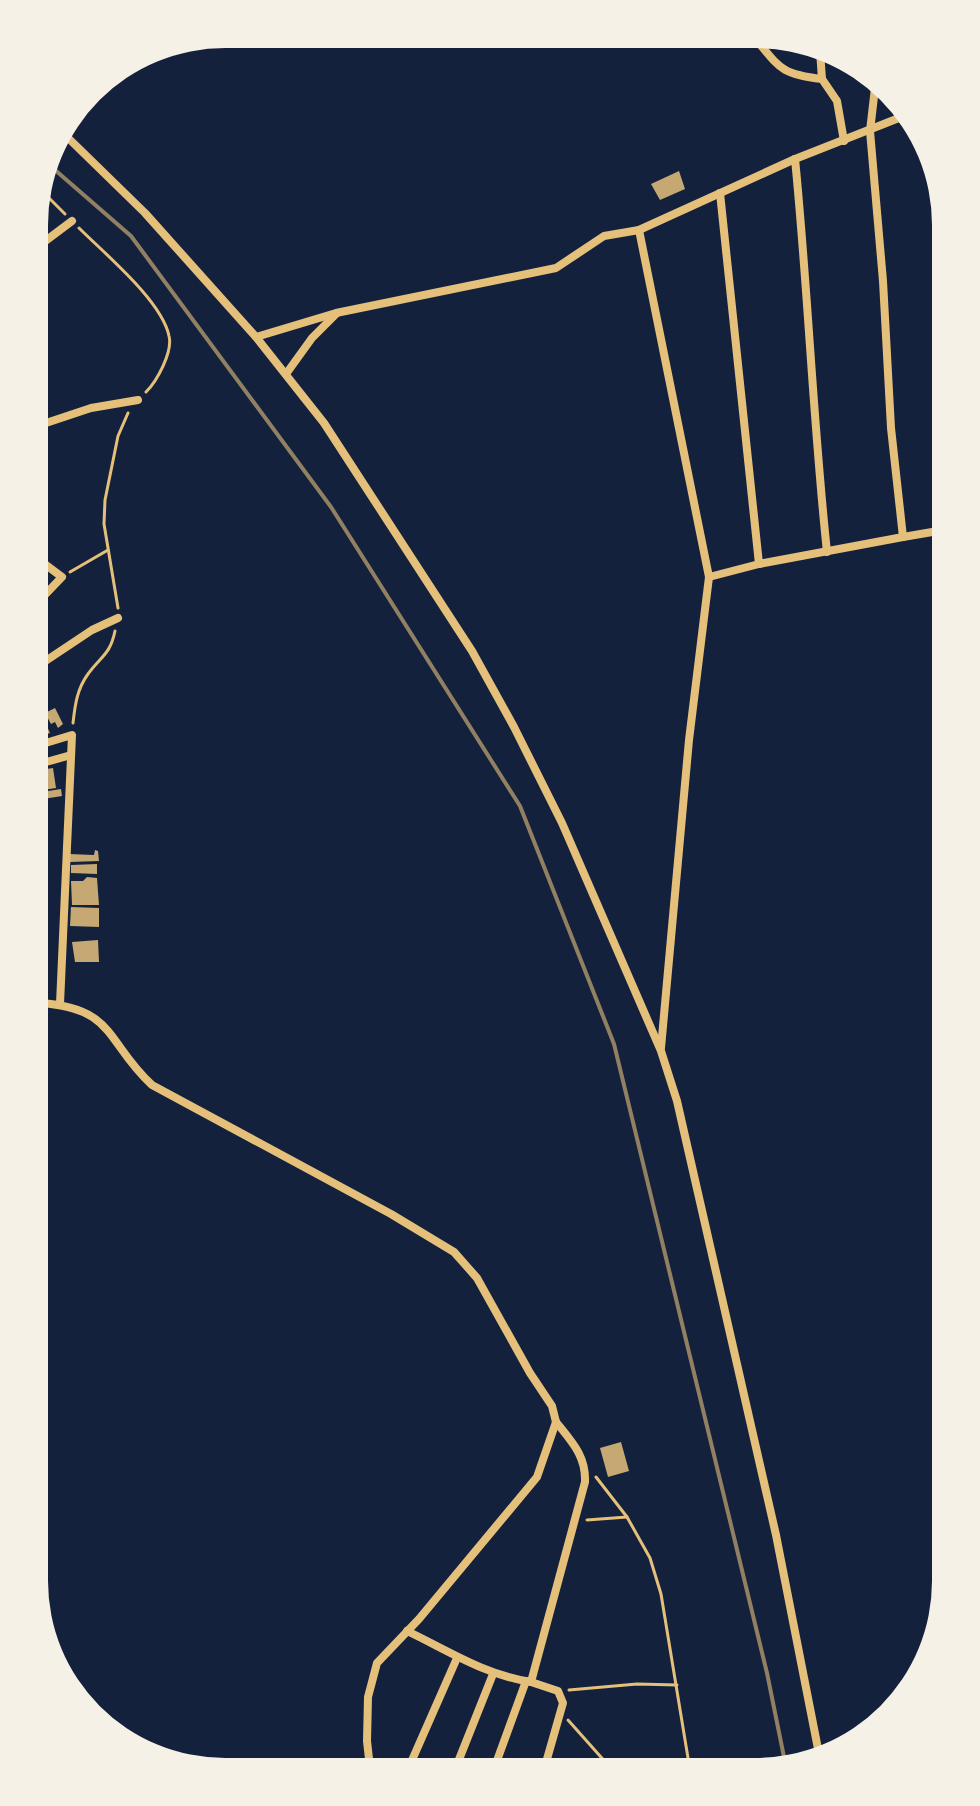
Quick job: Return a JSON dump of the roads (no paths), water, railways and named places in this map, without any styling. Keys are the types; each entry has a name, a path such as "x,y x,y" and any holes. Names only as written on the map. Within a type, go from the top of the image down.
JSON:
{"street":[{"path":"763,48 781,69 790,74 822,79"},
{"path":"821,61 822,79 837,101 844,141"},
{"path":"874,94 870,131 891,428 903,537"},
{"path":"256,337 336,313 556,268 604,236 639,230 795,159 896,119"},
{"path":"70,140 145,213 256,337 324,423 472,651 562,823 661,1051 677,1101 773,1520 818,1747"},
{"path":"795,159 806,274 812,404 827,552"},
{"path":"720,193 759,564"},
{"path":"48,239 72,221"},
{"path":"639,230 709,577 689,740 661,1051"},
{"path":"286,374 312,338 336,313"},
{"path":"48,422 91,408 138,400"},
{"path":"709,577 759,564 932,532"},
{"path":"48,566 62,577 48,592"},
{"path":"48,659 92,630 118,618"},
{"path":"48,742 72,735 60,1004"},
{"path":"48,761 71,755"},
{"path":"48,1003 89,1012 108,1029 152,1085 391,1214 454,1252 477,1278 552,1406 556,1422 586,1465 585,1482 528,1681 498,1758"},
{"path":"369,1758 368,1697 377,1663 537,1477 556,1422"},
{"path":"407,1631 493,1674 558,1691 563,1703 547,1758"},
{"path":"413,1758 457,1658"},
{"path":"460,1758 493,1674"}],"railway":[{"path":"56,171 131,236 331,507 520,806 614,1044 767,1673 784,1756"}]}
